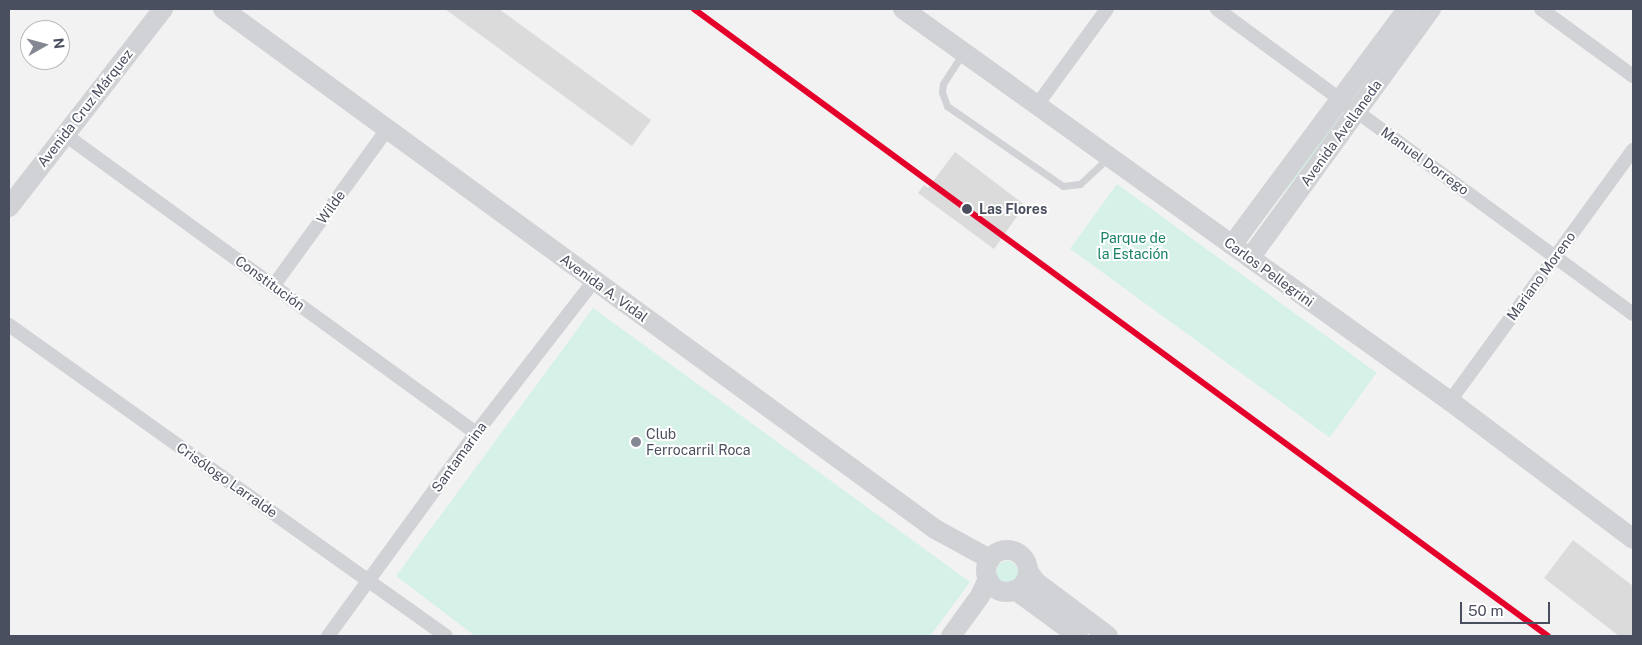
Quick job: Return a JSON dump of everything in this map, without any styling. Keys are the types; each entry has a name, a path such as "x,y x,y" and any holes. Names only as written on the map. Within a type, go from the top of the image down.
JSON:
{"street":[{"name":"Avenida Cruz Márquez","path":"9,207 163,9"},
{"name":"Avenida A. Vidal","path":"223,9 935,529 990,559"},
{"name":"Carlos Pellegrini","path":"903,9 1450,401 1633,539"},
{"path":"1037,105 1107,9"},
{"name":"Manuel Dorrego","path":"1217,9 1633,314"},
{"name":"Avenida Avellaneda","path":"1232,245 1407,9"},
{"name":"Avenida Avellaneda","path":"1250,258 1431,9"},
{"path":"1541,9 1633,76"},
{"name":"Wilde","path":"274,285 388,128"},
{"name":"Constitución","path":"64,134 476,433"},
{"name":"Mariano Moreno","path":"1450,401 1633,150"},
{"name":"Santamarina","path":"328,636 476,433 594,281"},
{"name":"Crisólogo Larralde","path":"9,325 446,636"},
{"path":"951,636 980,596 988,579 990,559 1000,551 1013,551 1024,558 1028,570 1036,582 1108,636"},
{"path":"966,636 990,602 1024,582 1028,570"},
{"path":"988,579 996,589 1011,591 1078,636"}],"lane":[{"path":"963,52 943,84 942,92 948,106 1063,186 1080,184 1109,157"}],"green space":[{"path":"1340,114 1345,118 1248,237 1243,234"},
{"name":"Parque de la Estación","path":"1117,184 1377,373 1330,437 1070,249"},
{"name":"Club Ferrocarril Roca","path":"593,308 970,582 930,636 475,636 396,576"},
{"path":"1007,561 1017,568 1018,572 1011,582 1007,583 997,576 996,572 1003,562"}],"building":[{"path":"445,9 499,9 651,120 632,146"},
{"path":"955,152 1025,205 994,249 918,193 924,185 928,188"},
{"path":"1573,540 1633,586 1633,636 1619,636 1544,578"}],"transit line":[{"path":"694,9 1548,636"}],"place":[{"name":"Las Flores","path":"967,209"},
{"name":"Club Ferrocarril Roca","path":"636,442"}]}
